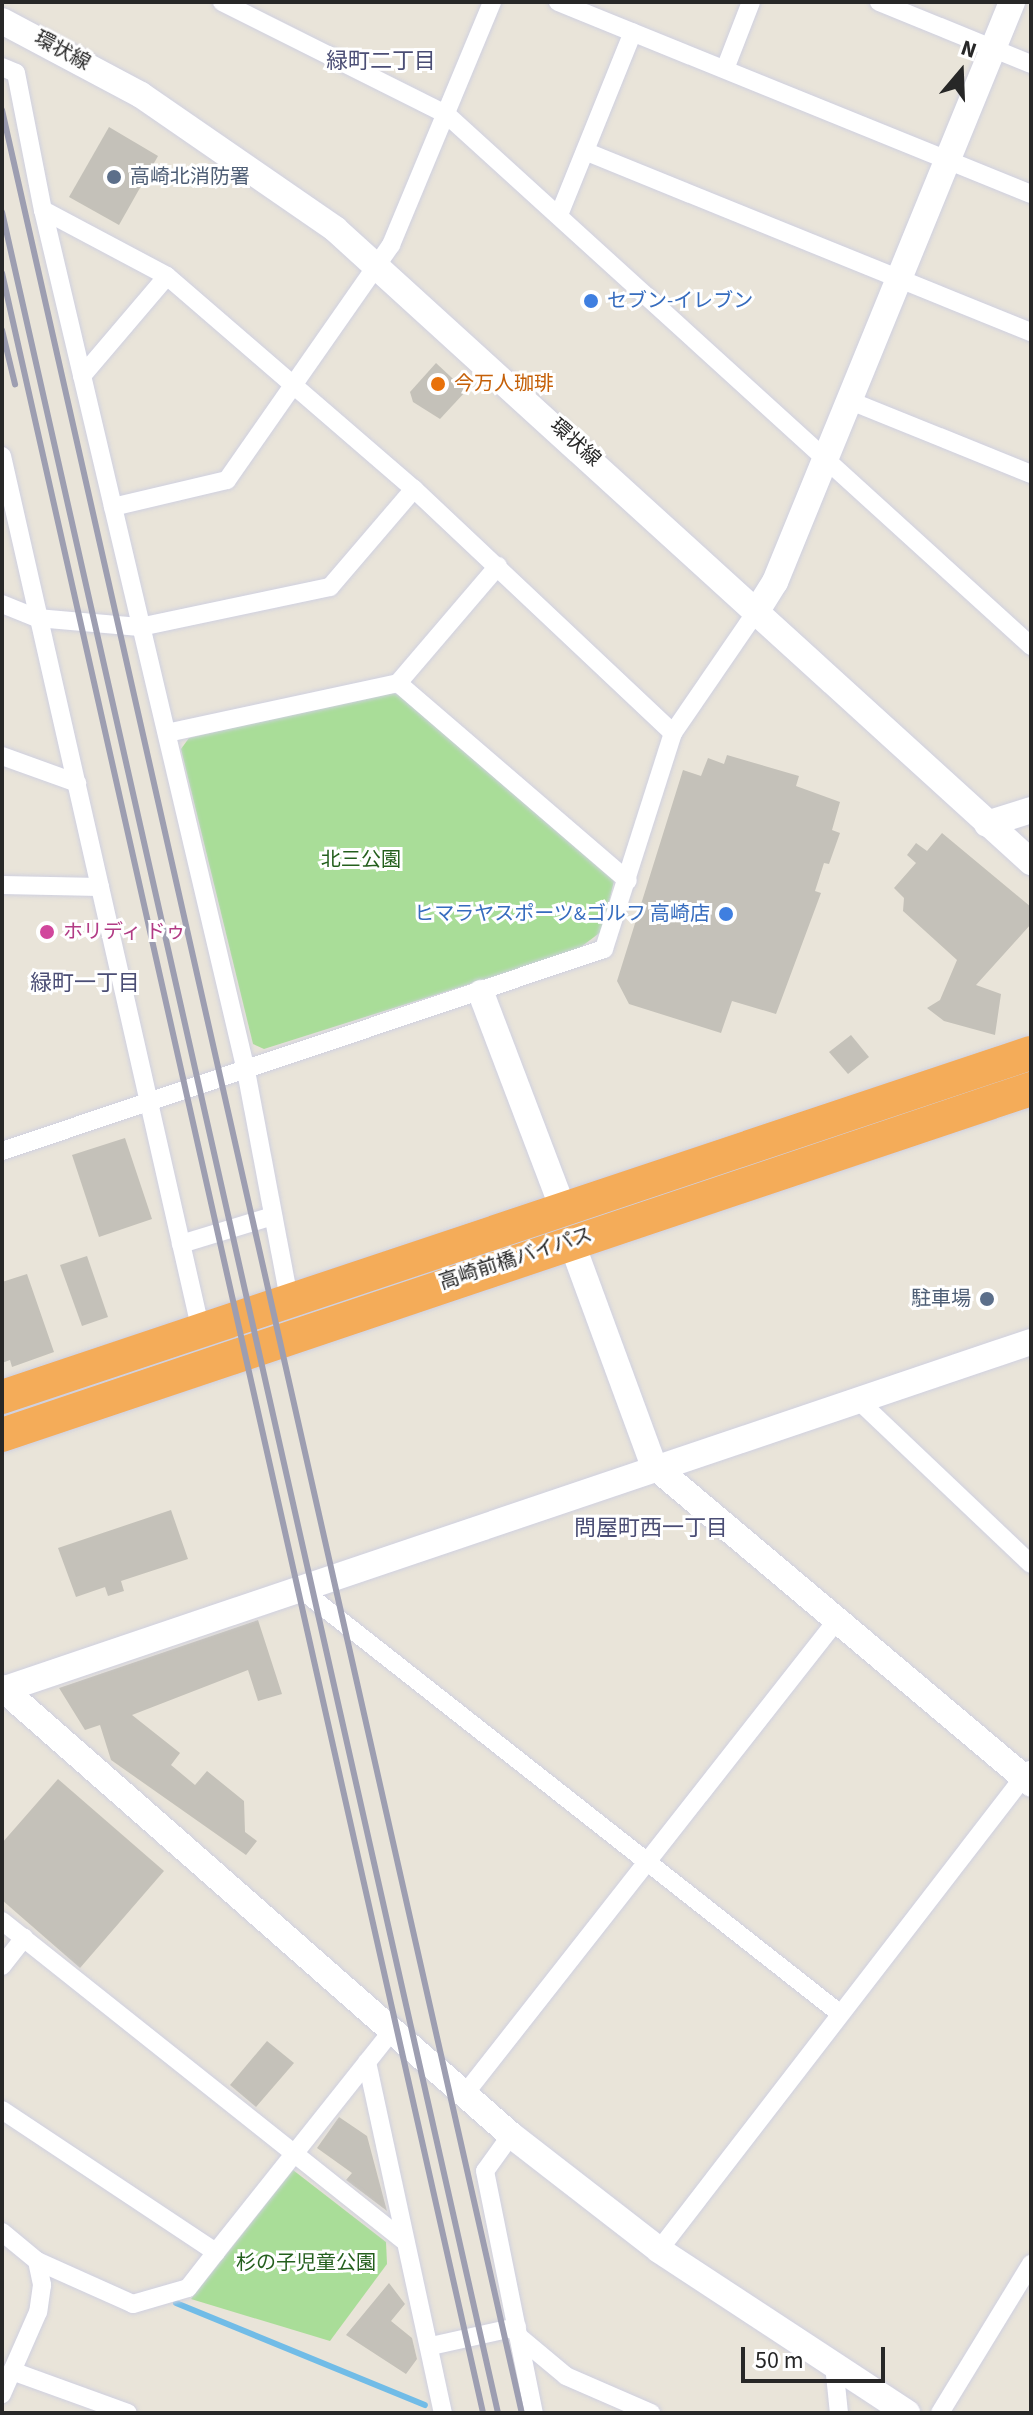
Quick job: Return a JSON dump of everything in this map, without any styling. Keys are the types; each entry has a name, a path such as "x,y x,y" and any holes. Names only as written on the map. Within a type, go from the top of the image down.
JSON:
{"highway":[{"name":"高崎前橋バイパス","path":"2,1435 1031,1053"},
{"name":"高崎前橋バイパス","path":"2,1397 200,1327 567,1226 1031,1089"}],"street":[{"path":"113,507 227,480 379,266 492,2"},
{"path":"558,2 1031,194"},
{"path":"725,69 751,2"},
{"path":"879,2 1031,64"},
{"path":"2,1151 481,993 604,949 673,733 758,609 825,459 1012,2"},
{"path":"228,3 446,114 1030,642"},
{"name":"環状線","path":"2,21 141,95 291,196 379,266 758,609 1031,862"},
{"path":"559,215 633,32"},
{"path":"2,67 16,73 43,210 246,1071 290,1303"},
{"path":"587,152 1031,332"},
{"path":"43,210 167,276 414,489 673,733"},
{"path":"82,376 167,276"},
{"path":"848,400 1031,474"},
{"path":"2,456 200,1327"},
{"path":"2,604 37,618 140,627 330,587 414,489"},
{"path":"167,733 398,683 498,566"},
{"path":"398,683 628,881"},
{"path":"2,756 77,783"},
{"path":"987,824 1031,810"},
{"path":"2,885 100,887"},
{"path":"481,993 654,1466 1028,1776 838,2012 659,2250"},
{"path":"181,1244 273,1216"},
{"path":"2,1689 303,1591 654,1466 1031,1342"},
{"path":"858,1400 1029,1559"},
{"path":"303,1591 652,1861 838,2012"},
{"path":"464,2095 652,1861 837,1620"},
{"path":"2,1689 511,2135 659,2250 907,2413"},
{"path":"2,1921 403,2240"},
{"path":"2,1966 24,1938"},
{"path":"2,2232 37,2261 133,2304 188,2288 392,2031"},
{"path":"367,2062 403,2240 431,2346 443,2413"},
{"path":"2,2110 216,2252"},
{"path":"511,2135 485,2171 534,2413"},
{"path":"2,2394 38,2312 42,2285 37,2261"},
{"path":"940,2413 1031,2264"},
{"path":"431,2346 517,2331"},
{"path":"517,2331 566,2376 651,2413"},
{"path":"834,2365 839,2413"},
{"path":"12,2371 128,2413"}],"green space":[{"name":"北三公園","path":"387,691 399,695 614,881 602,931 577,950 264,1049 253,1044 181,749 189,738"},
{"name":"杉の子児童公園","path":"293,2170 386,2242 387,2264 330,2341 191,2299"}],"building":[{"name":"高崎北消防署","path":"109,127 158,156 119,225 69,197"},
{"name":"今万人珈琲","path":"436,363 466,391 440,419 413,402 410,392"},
{"name":"ヒマラヤスポーツ&ゴルフ 高崎店","path":"727,755 799,776 796,786 840,802 832,830 840,833 829,864 824,863 815,891 821,893 776,1014 732,1001 721,1033 629,1004 617,981 683,770 701,776 708,758 724,764"},
{"path":"942,833 1031,907 1031,924 976,985 1001,994 995,1035 944,1021 927,1008 940,1000 957,960 903,911 904,898 894,888 916,863 907,855 916,843 927,851"},
{"path":"851,1035 869,1057 848,1074 829,1052"},
{"path":"125,1138 152,1219 99,1237 72,1155"},
{"path":"87,1256 108,1317 82,1326 60,1265"},
{"path":"27,1274 54,1352 12,1367 10,1360 2,1363 2,1282"},
{"path":"171,1510 188,1559 121,1581 124,1591 108,1596 105,1587 76,1597 58,1548"},
{"path":"258,1620 282,1694 258,1701 248,1670 132,1715 180,1753 171,1765 195,1785 207,1771 244,1801 245,1832 257,1841 246,1855 111,1760 100,1725 85,1730 59,1688"},
{"path":"58,1779 164,1871 80,1968 2,1900 2,1843"},
{"path":"267,2041 294,2063 256,2107 230,2085"},
{"path":"339,2117 367,2136 387,2211 346,2180 352,2173 317,2148"},
{"path":"389,2283 405,2304 391,2321 412,2338 417,2359 406,2374 346,2335"}],"waterway":[{"path":"176,2303 425,2405"}],"railway":[{"path":"2,110 522,2413"},
{"path":"2,212 498,2413"},
{"path":"2,273 483,2413"},
{"path":"2,330 15,384"}],"place":[{"name":"高崎北消防署","path":"114,177"},
{"name":"セブン-イレブン","path":"591,301"},
{"name":"今万人珈琲","path":"438,384"},
{"name":"ヒマラヤスポーツ&ゴルフ 高崎店","path":"726,914"},
{"name":"ホリディ ドゥ","path":"47,932"},
{"name":"駐車場","path":"987,1299"}],"district":[{"name":"緑町二丁目","path":"381,62"},
{"name":"緑町一丁目","path":"85,984"},
{"name":"問屋町西一丁目","path":"651,1529"}]}
